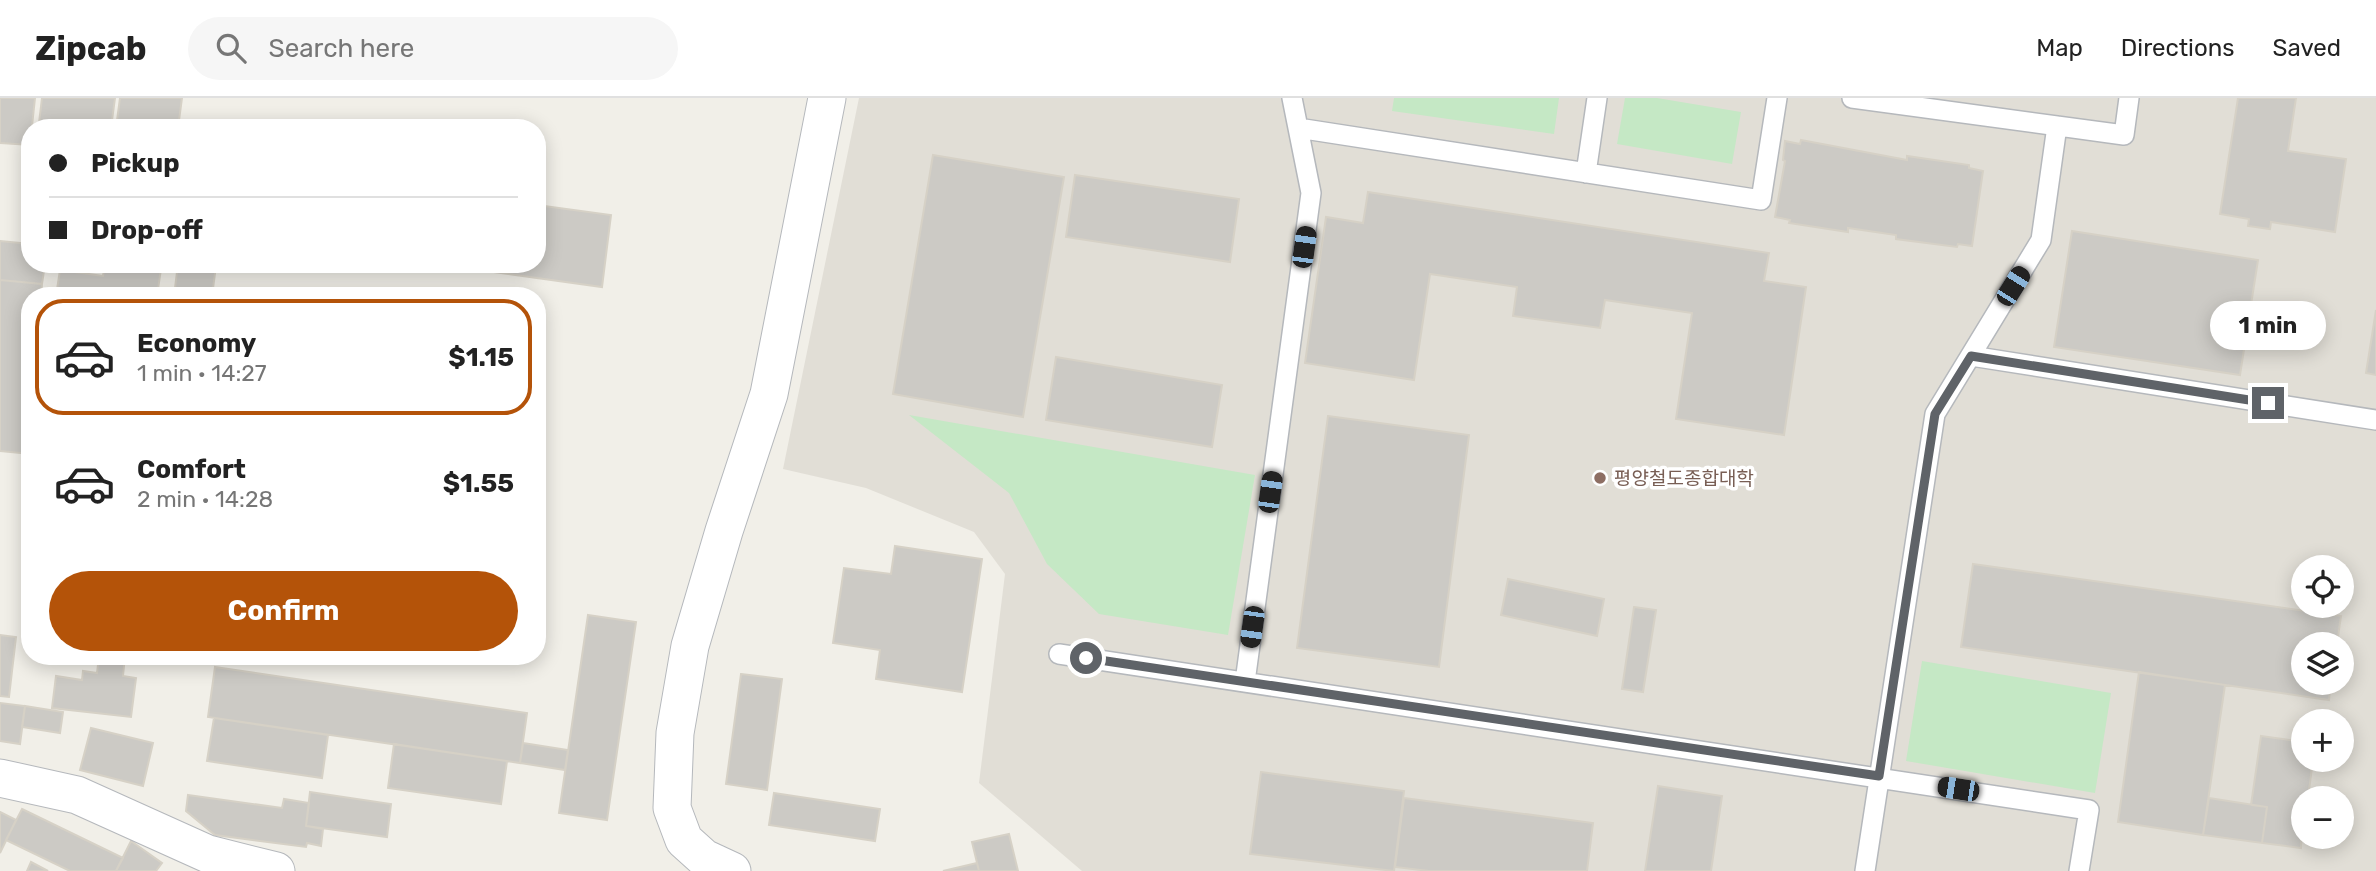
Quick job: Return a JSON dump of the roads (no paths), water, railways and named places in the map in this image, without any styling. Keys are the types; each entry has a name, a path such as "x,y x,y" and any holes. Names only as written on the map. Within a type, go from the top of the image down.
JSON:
{"street":[{"path":"732,871 704,858 684,840 672,808 675,733 691,646 724,531 769,394 827,98"},
{"path":"0,778 77,795 208,854 276,871"}],"lane":[{"path":"1245,682 1311,193 1292,98"},
{"path":"1586,173 1597,98"},
{"path":"1298,128 1761,200 1777,98"},
{"path":"1853,98 2124,135 2129,98"},
{"path":"1865,871 1935,414 2041,240 2057,126"},
{"path":"1971,356 2376,420"},
{"path":"1059,654 1879,776 2089,810 2079,871"}],"place":[{"name":"평양철도종합대학","path":"1600,478"}]}
